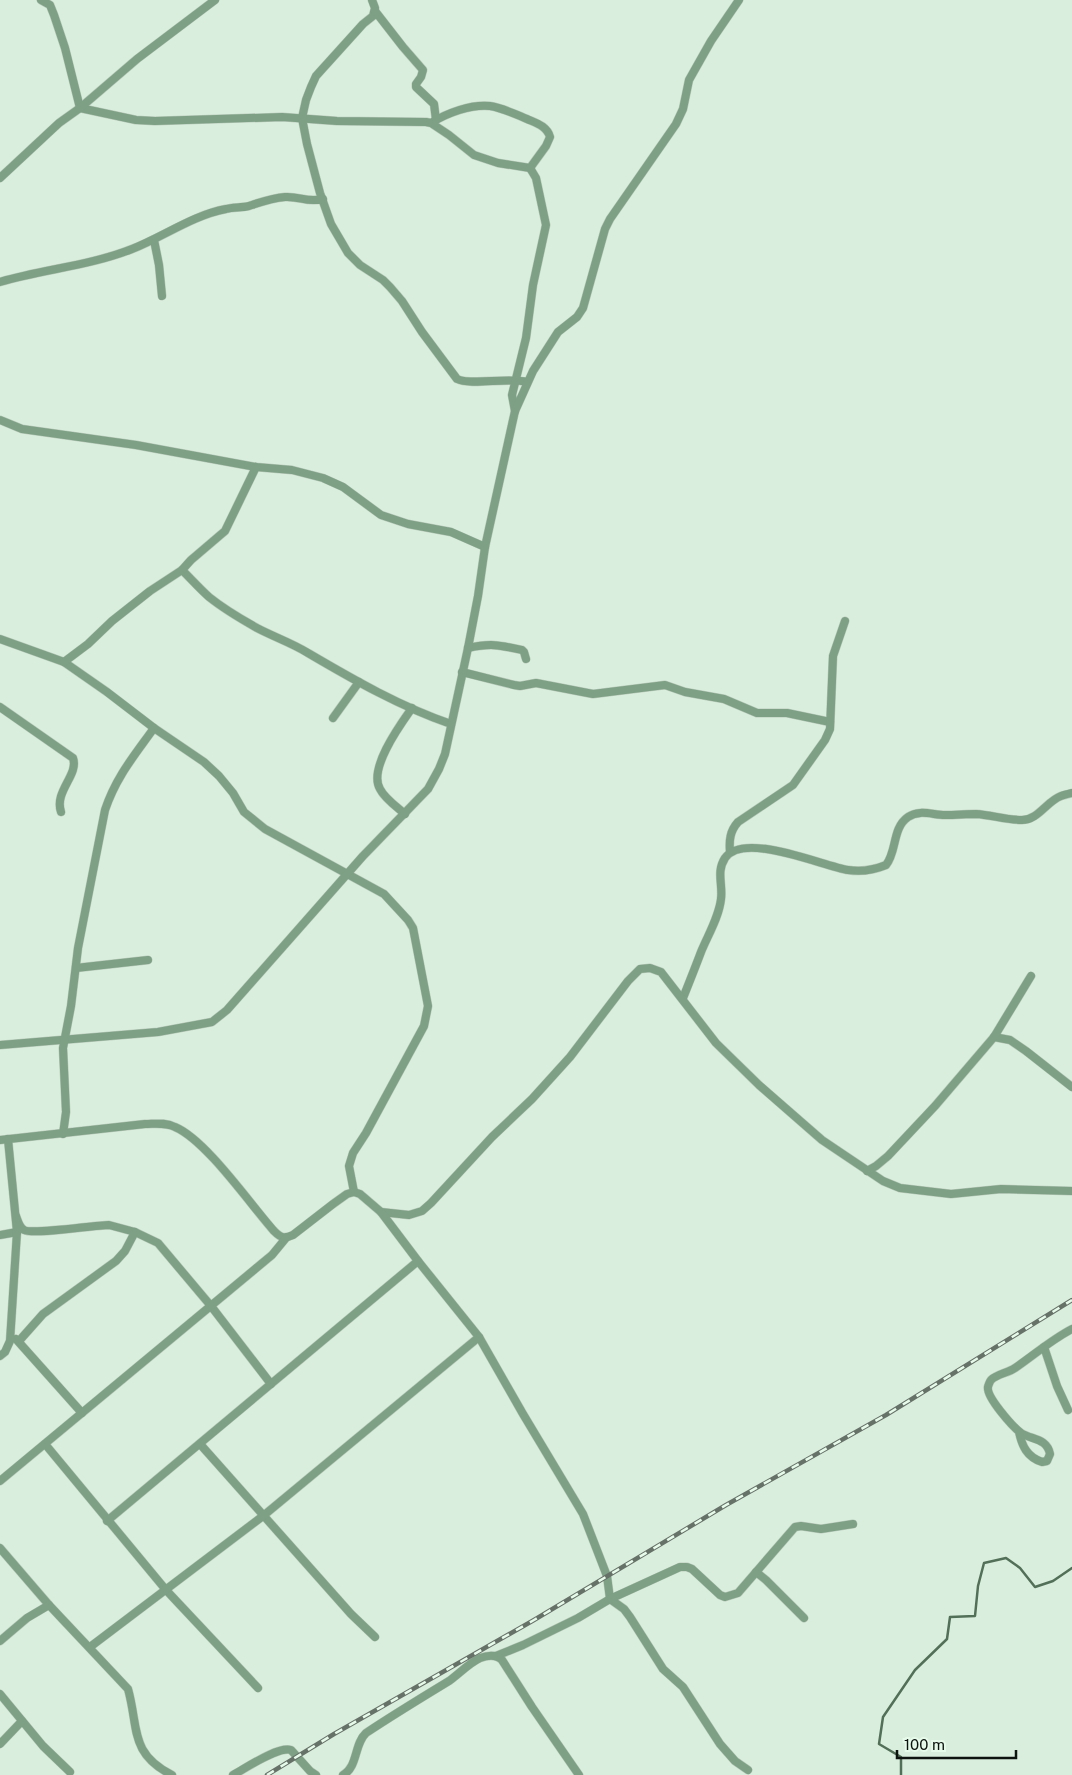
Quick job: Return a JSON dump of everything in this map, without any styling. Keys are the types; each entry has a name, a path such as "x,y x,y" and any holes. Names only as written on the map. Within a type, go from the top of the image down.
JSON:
{"street":[{"path":"41,0 52,3 80,108"},
{"path":"0,178 59,123 80,108 137,59 216,0"},
{"path":"372,0 375,11 402,47 423,70 416,87 434,104 433,122"},
{"path":"0,1044 158,1032 198,1026 215,1021 227,1010 363,856 428,789 445,754 468,648 485,547 515,411 527,382 558,332 578,317 583,308 610,219 676,124 683,109 688,80 740,0"},
{"path":"375,11 374,16 354,34 316,76 306,100 302,118 306,144 331,224 348,253 360,265 383,280 396,294 457,379 468,381 517,380 527,382"},
{"path":"80,108 136,120 155,121 282,116 433,122 449,114 490,106 505,110 540,125 546,130 550,137 546,146 530,168"},
{"path":"433,122 474,156 514,167 530,168"},
{"path":"515,411 512,395 526,338 533,285 546,224 536,178 530,168"},
{"path":"0,282 25,275 80,265 131,250 192,221 224,209 246,206 275,198 290,197 312,201 322,199"},
{"path":"154,240 162,296"},
{"path":"0,420 22,429 136,445 256,467 292,470 323,478 343,486 381,514 408,524 451,532 485,547"},
{"path":"64,662 143,596 182,570 225,531 256,467"},
{"path":"182,570 208,596 226,610 257,628 308,652 327,665 359,682 412,708 451,724"},
{"path":"683,998 714,924 720,903 722,892 719,875 720,868 730,852 730,832 738,822 787,790 798,780 825,740 830,729 833,656 845,621"},
{"path":"0,639 64,662 209,767 233,793 244,812 265,829 347,875 374,887 384,894 412,925 428,1006 424,1026 366,1133 353,1153 350,1166 354,1192"},
{"path":"468,648 490,644 499,645 522,650 526,659"},
{"path":"462,672 514,685 520,686 536,683 593,694 665,686 685,692 724,699 757,713 786,713 830,722"},
{"path":"333,718 359,682"},
{"path":"0,707 73,758 74,767 59,799 61,812"},
{"path":"405,814 379,789 376,777 384,754 412,708"},
{"path":"62,1134 66,1112 63,1059 65,1039 80,939 105,810 120,774 154,728"},
{"path":"730,852 740,848 768,850 806,858 846,870 869,870 886,866 901,825 905,819 915,813 944,815 976,814 1023,820 1034,816 1060,796 1072,793"},
{"path":"76,968 148,960"},
{"path":"381,1212 409,1215 422,1211 431,1203 486,1143 532,1099 557,1071 628,981 640,969 650,968 661,972 716,1043 759,1085 822,1140 883,1181 900,1188 950,1194 1002,1189 1072,1191"},
{"path":"866,1170 876,1166 901,1142 935,1106 994,1037 1031,976"},
{"path":"994,1037 1010,1040 1018,1045 1072,1088"},
{"path":"0,1356 8,1346 11,1334 17,1232 4,1140 144,1124 175,1126 188,1134 212,1157 274,1231 280,1237 286,1238"},
{"path":"0,1481 272,1255 286,1238 299,1231 347,1194 354,1192 360,1194 381,1212 479,1337 522,1414 583,1514 607,1576 610,1599 630,1617 662,1669 683,1687 720,1744 735,1761 748,1770"},
{"path":"16,1216 22,1228 31,1231 110,1224 135,1232 158,1243 211,1306 271,1384"},
{"path":"0,1235 17,1232"},
{"path":"19,1341 43,1314 116,1261 125,1251 135,1232"},
{"path":"107,1520 418,1261"},
{"path":"1019,1432 1044,1443 1050,1454 1047,1461 1042,1462 1028,1454 1022,1444 1019,1432 988,1393 988,1386 991,1380 1014,1369 1060,1335 1072,1329"},
{"path":"11,1334 82,1413"},
{"path":"90,1647 263,1516 479,1337"},
{"path":"1044,1347 1057,1386 1068,1410"},
{"path":"45,1444 166,1590 258,1688"},
{"path":"200,1444 351,1614 376,1637"},
{"path":"350,1773 360,1741 366,1733 448,1681 472,1662 481,1658 496,1656 524,1645 563,1626 610,1599 676,1568 689,1568 720,1595 731,1597 738,1593 795,1527 822,1529 853,1524"},
{"path":"0,1548 49,1605 128,1689 133,1706 137,1739 142,1750 151,1761 172,1775"},
{"path":"756,1572 804,1618"},
{"path":"0,1641 27,1618 49,1605"},
{"path":"496,1656 502,1660 579,1775"},
{"path":"0,1694 43,1746 70,1772"},
{"path":"0,1744 22,1721"},
{"path":"233,1775 287,1748 292,1750 310,1771 316,1775"}],"waterway":[{"path":"901,1775 901,1757 879,1744 883,1717 915,1670 947,1639 950,1617 975,1616 978,1586 984,1563 1006,1558 1020,1568 1035,1587 1053,1581 1072,1568"}],"railway":[{"path":"267,1775 334,1734 534,1620 726,1505 886,1415 1072,1300"}]}
